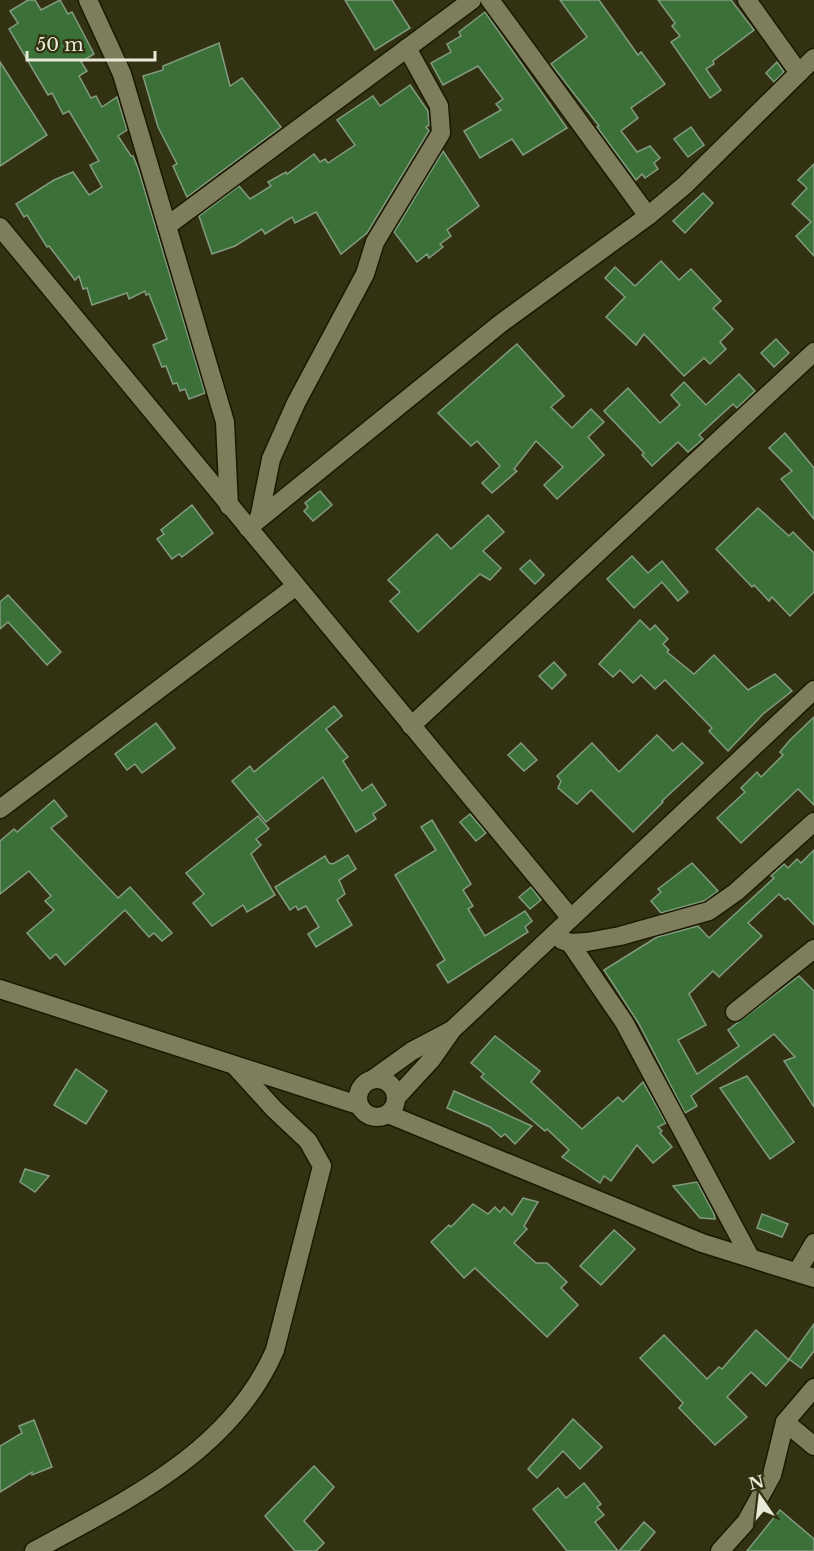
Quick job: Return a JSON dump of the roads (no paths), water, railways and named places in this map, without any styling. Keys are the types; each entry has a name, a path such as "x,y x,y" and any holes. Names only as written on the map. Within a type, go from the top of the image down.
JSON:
{"street":[{"path":"88,0 122,74 225,422 230,506"},
{"path":"167,226 471,0"},
{"path":"490,0 648,216"},
{"path":"747,0 799,73"},
{"path":"253,524 271,459 296,403 365,274 375,242 441,133 440,106 407,48"},
{"path":"253,524 500,324 648,216 685,185 814,58"},
{"path":"0,227 230,506 253,524 296,586 570,917"},
{"path":"411,726 814,352"},
{"path":"0,809 296,586"},
{"path":"0,989 358,1105 371,1117 383,1117 431,1060 452,1030 814,690"},
{"path":"551,935 570,943 620,936 709,911 736,892 814,822"},
{"path":"570,943 624,1022 750,1257"},
{"path":"735,1012 814,949"},
{"path":"358,1105 357,1098 362,1086 412,1051 452,1030"},
{"path":"34,1551 153,1486 216,1434 249,1398 275,1350 322,1166 308,1141 235,1066"},
{"path":"373,1079 380,1079 392,1085 392,1106"},
{"path":"392,1106 702,1243 805,1275 814,1243"},
{"path":"720,1551 746,1522 772,1475 785,1422 814,1388"},
{"path":"785,1422 814,1446"}]}
